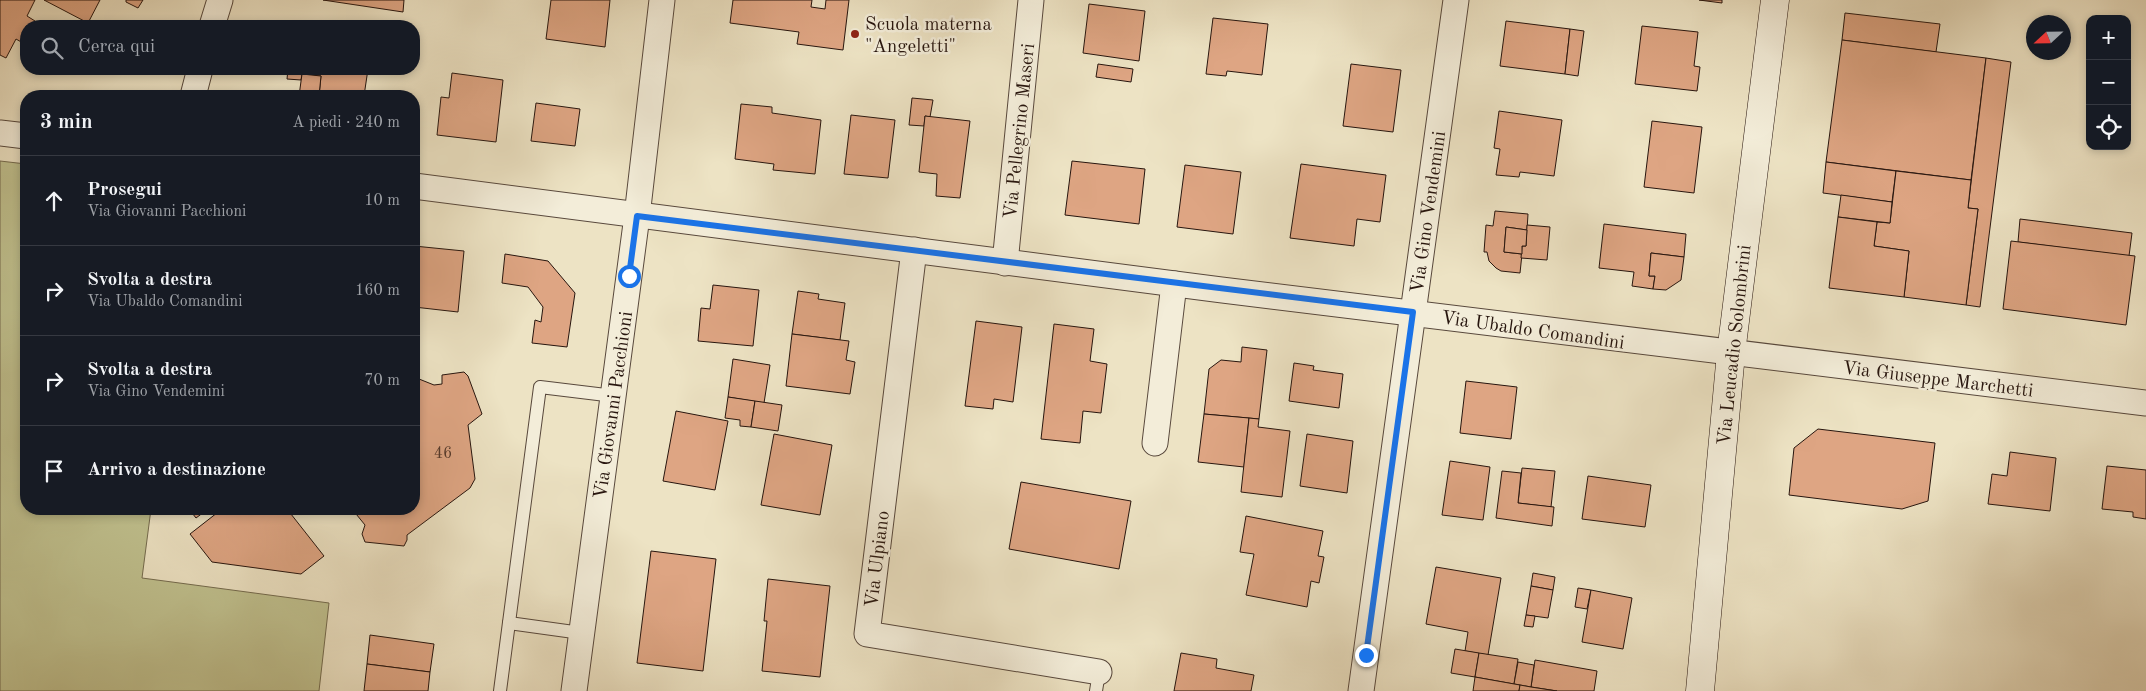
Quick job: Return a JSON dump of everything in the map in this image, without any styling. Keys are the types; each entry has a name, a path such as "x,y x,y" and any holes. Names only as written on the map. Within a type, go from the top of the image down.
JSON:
{"street":[{"path":"214,20 220,0"},
{"name":"Via Giovanni Pacchioni","path":"574,691 637,216 662,0"},
{"name":"Via Pellegrino Maseri","path":"1005,262 1030,0"},
{"name":"Via Gino Vendemini","path":"1361,691 1456,0"},
{"name":"Via Leucadio Solombrini","path":"1700,691 1731,353 1775,0"},
{"path":"195,90 198,75"},
{"path":"0,133 20,135"},
{"name":"Via Ubaldo Comandini","path":"420,187 637,216 1731,353"},
{"name":"Via Ulpiano","path":"914,250 867,634 1098,682"},
{"path":"1155,443 1174,284"},
{"name":"Via Giuseppe Marchetti","path":"1731,353 2146,403"}],"lane":[{"path":"500,691 540,387 614,396"},
{"path":"509,622 582,633"}],"green space":[{"path":"0,161 20,163 20,515 150,515 142,578 329,603 319,691 0,691"}],"building":[{"path":"0,0 35,0 27,16 33,20 20,20 20,41 16,39 6,58 0,55"},
{"path":"44,0 100,0 90,20 82,20"},
{"path":"126,0 143,0 138,8 126,2"},
{"path":"323,0 404,0 403,12"},
{"path":"551,0 610,0 605,47 546,39"},
{"path":"733,0 812,0 811,7 825,9 826,0 849,0 843,50 797,44 799,32 730,23"},
{"path":"1699,0 1722,0 1722,3"},
{"path":"1089,4 1145,11 1139,61 1083,53"},
{"path":"1845,13 1940,24 1936,52 1842,40"},
{"path":"1213,18 1268,24 1262,75 1227,71 1226,76 1206,74"},
{"path":"1506,21 1570,29 1565,74 1500,66"},
{"path":"1642,26 1698,32 1694,66 1700,67 1697,91 1635,84"},
{"path":"1570,29 1584,31 1578,76 1565,74"},
{"path":"1842,40 1986,58 1971,180 1826,162"},
{"path":"1986,58 2011,62 1980,307 1966,305 1978,209 1968,208"},
{"path":"1098,64 1133,69 1131,82 1096,77"},
{"path":"1351,64 1401,70 1393,132 1343,126"},
{"path":"452,73 503,80 496,142 437,135 441,97 449,98"},
{"path":"287,75 302,75 301,80 287,79"},
{"path":"302,75 321,76 320,90 300,90"},
{"path":"312,75 367,75 365,90 320,90 321,76"},
{"path":"912,98 933,100 930,117 925,116 924,126 909,125"},
{"path":"536,103 580,109 575,146 531,141"},
{"path":"741,104 772,107 772,113 821,120 815,174 773,170 774,164 735,159"},
{"path":"1499,111 1562,120 1554,176 1520,172 1519,177 1496,175 1500,149 1494,148"},
{"path":"851,115 895,120 888,178 844,174"},
{"path":"925,116 970,121 960,198 936,196 937,174 919,172"},
{"path":"1652,121 1702,127 1694,193 1644,187"},
{"path":"1072,161 1145,169 1139,224 1065,215"},
{"path":"1826,162 1896,171 1892,202 1823,193"},
{"path":"1301,164 1386,175 1380,222 1357,219 1354,246 1290,238"},
{"path":"1185,165 1241,172 1233,234 1177,227"},
{"path":"1896,171 1971,180 1968,208 1978,209 1966,305 1904,297 1909,251 1874,246 1877,222 1890,223"},
{"path":"1841,195 1892,202 1890,223 1838,217"},
{"path":"1495,211 1528,214 1527,230 1506,227 1504,252 1522,254 1520,273 1501,271 1489,261 1487,252 1484,252 1486,225 1493,226"},
{"path":"1838,217 1877,222 1874,246 1909,251 1904,297 1829,288"},
{"path":"2020,219 2132,233 2129,256 2018,242"},
{"path":"1604,224 1686,234 1684,257 1651,253 1649,276 1655,276 1653,289 1632,286 1634,272 1599,268"},
{"path":"1527,225 1550,227 1547,260 1521,258 1522,246 1526,246"},
{"path":"1506,227 1527,230 1526,246 1522,246 1522,254 1504,252"},
{"path":"2011,241 2135,256 2126,325 2003,309"},
{"path":"420,247 464,251 458,312 420,308"},
{"path":"1651,253 1684,257 1681,280 1666,290 1653,289 1655,276 1649,276"},
{"path":"505,254 548,261 575,293 567,347 532,343 535,320 541,322 543,307 528,287 502,283"},
{"path":"713,285 759,290 753,346 698,341 701,308 710,309"},
{"path":"798,291 819,294 818,299 845,303 840,340 792,334"},
{"path":"976,321 1022,327 1013,402 994,399 993,409 965,406"},
{"path":"1054,324 1094,329 1090,361 1107,364 1101,413 1083,411 1080,443 1041,439"},
{"path":"792,334 849,341 846,360 855,362 850,394 786,386"},
{"path":"1242,347 1267,350 1259,419 1204,414 1209,369 1221,360 1241,362"},
{"path":"733,359 770,365 764,403 728,397"},
{"path":"1294,363 1314,366 1313,370 1343,374 1339,408 1289,401"},
{"path":"464,372 468,376 482,414 468,425 475,479 470,488 407,535 404,546 365,542 362,534 365,525 357,515 420,515 420,379 434,385 442,384 442,375"},
{"path":"1466,381 1517,387 1511,439 1460,433"},
{"path":"728,397 755,401 751,427 740,426 740,420 725,418"},
{"path":"755,401 782,405 778,431 751,427"},
{"path":"676,411 728,421 715,490 663,481"},
{"path":"1204,414 1249,418 1244,467 1198,462"},
{"path":"1249,418 1259,419 1258,427 1290,431 1282,497 1241,492"},
{"path":"1818,429 1935,443 1928,501 1902,509 1789,495 1794,448"},
{"path":"774,434 832,445 820,515 761,505"},
{"path":"1307,434 1353,441 1347,493 1300,486"},
{"path":"2010,452 2056,458 2050,511 1988,504 1992,474 2007,476"},
{"path":"1450,461 1490,467 1483,520 1442,515"},
{"path":"2107,466 2146,470 2146,519 2133,517 2133,512 2102,509"},
{"path":"1522,468 1555,471 1551,507 1518,503"},
{"path":"1502,471 1521,473 1518,503 1554,507 1552,526 1496,518"},
{"path":"1588,476 1651,485 1645,527 1582,519"},
{"path":"1021,482 1131,501 1119,569 1009,549"},
{"path":"214,515 292,515 324,556 301,574 212,562 190,534"},
{"path":"1246,516 1323,531 1318,556 1324,557 1319,583 1311,581 1307,607 1246,595 1254,554 1240,552"},
{"path":"651,551 716,559 703,671 637,663"},
{"path":"1436,567 1501,578 1488,655 1465,651 1468,632 1426,624"},
{"path":"1533,573 1555,577 1553,590 1531,586"},
{"path":"768,579 830,586 820,677 762,671 767,621 764,621"},
{"path":"1531,586 1553,590 1548,618 1526,615"},
{"path":"1578,588 1591,590 1587,609 1575,607"},
{"path":"1591,590 1632,598 1623,649 1582,642"},
{"path":"1526,615 1535,616 1533,627 1524,626"},
{"path":"370,635 434,644 430,672 367,664"},
{"path":"1455,649 1479,653 1475,677 1451,673"},
{"path":"1181,653 1217,659 1216,668 1254,675 1251,691 1174,691"},
{"path":"1479,653 1518,659 1514,684 1475,677"},
{"path":"1535,660 1597,671 1594,691 1557,691 1531,687"},
{"path":"1518,662 1534,665 1531,687 1514,684"},
{"path":"367,664 430,672 428,691 364,691"},
{"path":"1475,677 1520,685 1519,691 1473,691"},
{"path":"1520,685 1531,687 1557,691 1519,691"}],"place":[{"name":"Scuola materna \"Angeletti\"","path":"855,34"}],"route":[{"path":"629,276 637,216 1174,284 1413,312 1366,655"}]}
